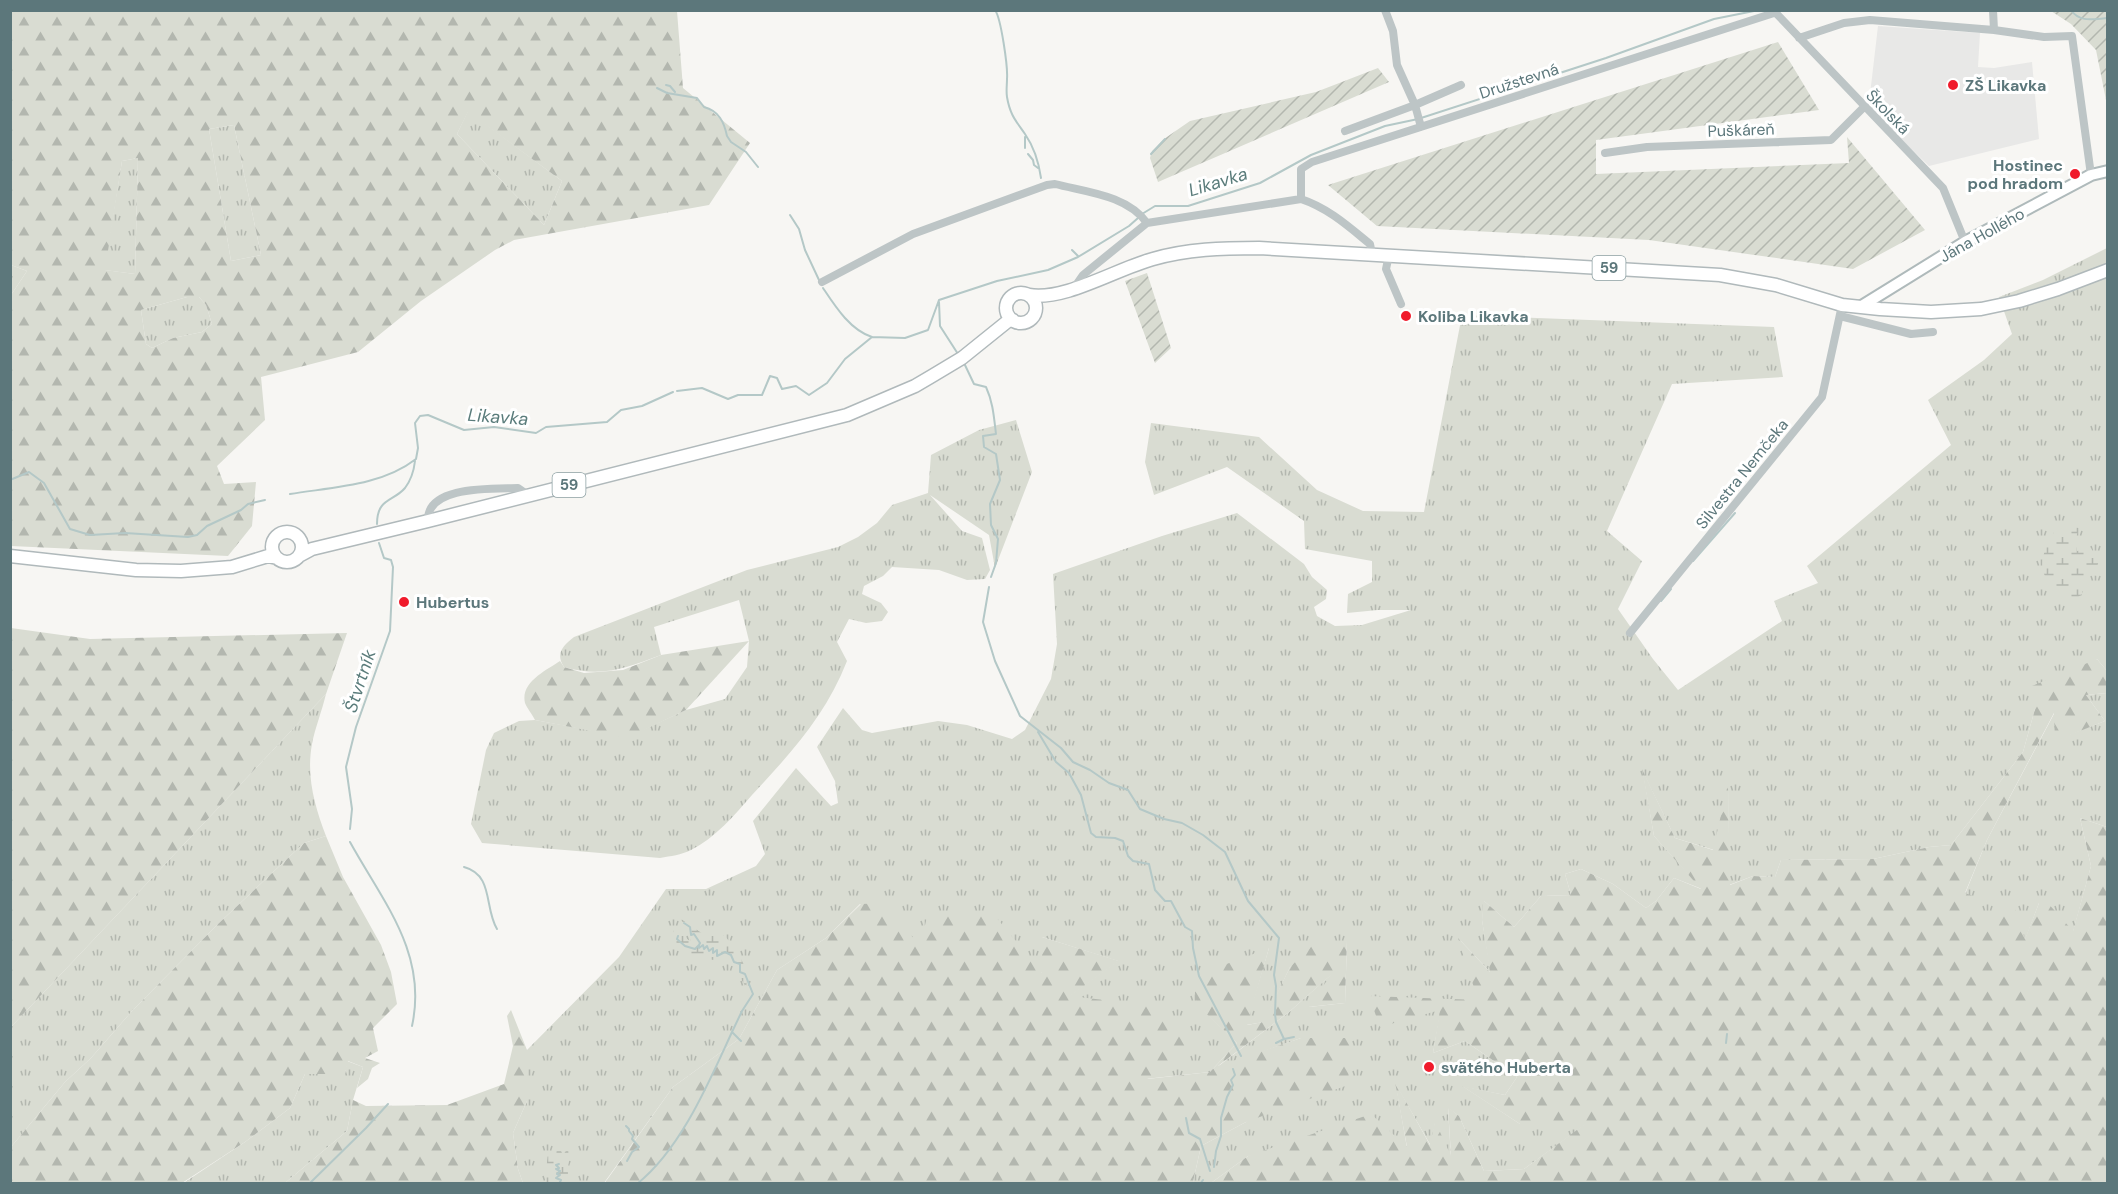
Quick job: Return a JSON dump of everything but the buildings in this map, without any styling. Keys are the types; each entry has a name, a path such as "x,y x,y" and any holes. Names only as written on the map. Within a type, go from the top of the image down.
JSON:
{"main road":[{"name":"59","path":"10,556 151,571 205,570 261,558 293,561 306,551 846,414 915,386 962,358 1003,316 1012,296 1020,293 1046,295 1074,288 1154,258 1203,249 1259,248 1720,275 1776,285 1841,310 1860,307 1913,312 1981,309 2032,298 2108,270"},
{"path":"1029,295 1035,301 1036,309"},
{"name":"59","path":"971,349 1008,321 1026,322 1033,316 1039,301 1046,295"},
{"path":"1006,307 1013,320"},
{"name":"59","path":"239,564 260,554 278,534 283,532 293,533 310,540 338,543"},
{"path":"297,536 302,545 299,556"},
{"path":"272,542 272,552 277,558"}],"street":[{"path":"1385,10 1393,31 1397,65 1415,105 1421,127"},
{"path":"1993,10 1994,30"},
{"name":"Školská","path":"1774,12 1943,188 1965,242"},
{"name":"Družstevná","path":"1301,199 1302,169 1312,162 1774,12"},
{"path":"1799,38 1854,21 1870,20 1994,30 2044,37 2072,36 2091,176"},
{"path":"1345,131 1461,85"},
{"name":"Puškáreň","path":"1605,153 1647,147 1831,140 1863,106"},
{"name":"Jána Hollého","path":"1860,307 1965,242 2091,176 2108,171"},
{"path":"822,282 913,234 1047,184 1055,184 1120,201 1143,218"},
{"path":"1074,288 1083,275 1143,218 1301,199 1329,211 1370,244 1372,254"},
{"path":"1389,255 1386,269 1401,304"},
{"path":"1841,310 1911,334 1933,332"},
{"name":"Silvestra Nemčeka","path":"1630,633 1822,397 1841,310"},
{"path":"428,521 428,514 440,498 455,493 518,488 528,495"}],"shaded area":[{"name":"ZŠ Likavka","path":"1878,26 1980,33 1978,67 1994,68 2032,62 2039,139 1929,166 1878,117 1869,103"}],"green space":[{"path":"11,10 677,11 683,88 750,143 709,205 514,240 495,250 421,301 358,352 261,377 265,420 217,466 224,484 256,482 252,526 228,556 11,546 11,295 27,271 11,265","holes":["468,112 562,181 544,225 457,134","234,125 261,255 231,261 209,129","138,158 135,274 105,270 122,161","187,297 199,297 206,305 212,324 202,332 173,338 152,348 146,344 141,310"]},
{"path":"2051,11 2107,11 2107,105 2096,50 2071,24"},
{"path":"1778,42 1819,110 1596,140 1596,174 1849,163 1847,137 1925,230 1853,269 1649,240 1377,226 1328,185"},
{"path":"1378,68 1389,82 1158,182 1150,158 1152,151 1164,139 1190,121 1316,92"},
{"path":"468,111 562,181 544,225 457,134"},
{"path":"234,125 261,255 231,261 209,129"},
{"path":"138,158 135,274 104,270 122,161"},
{"path":"2107,248 2107,671 2097,659 2035,709 2023,752 1951,845 1929,847 1873,859 1781,860 1775,877 1753,876 1729,885 1728,788 1714,850 1675,838 1643,772 1654,836 1702,889 1674,878 1656,901 1646,908 1613,884 1581,869 1565,874 1571,895 1541,896 1514,927 1484,901 1482,920 1491,973 1459,939 1479,1000 1441,1009 1433,1053 1465,1041 1517,1077 1505,1095 1464,1087 1520,1124 1586,1124 1524,1169 1484,1171 1459,1116 1448,1108 1451,1158 1435,1123 1431,1146 1396,1085 1407,1148 1248,1156 1211,1183 1193,1182 1201,1146 1246,1122 1301,1038 1216,1068 1289,1012 1334,972 1309,1007 1345,1003 1347,941 1290,967 1264,1022 1246,1025 1269,948 1198,1005 1237,1043 1210,1072 1145,1079 1069,996 1118,961 1042,937 1043,973 920,947 860,904 826,938 777,970 739,1039 673,1087 604,1183 523,1183 518,1169 513,1133 527,1101 527,1050 619,957 666,889 706,889 756,866 765,854 753,821 796,768 831,806 838,803 835,781 817,747 843,708 862,730 872,733 938,721 967,725 1012,739 1025,730 1051,679 1057,644 1053,574 1237,513 1304,564 1312,577 1327,590 1326,599 1314,607 1317,616 1335,626 1362,625 1411,610 1347,613 1348,594 1372,582 1372,561 1305,549 1304,521 1227,467 1154,495 1145,462 1151,423 1259,437 1317,490 1363,511 1424,512 1462,315 1774,327 1783,377 1672,384 1607,531 1642,561 1618,609 1678,690 1782,621 1774,601 1818,583 1807,566 1951,445 1928,400 1984,360 2012,334 1999,297 2043,280"},
{"path":"11,265 27,271 11,295"},
{"path":"1147,273 1171,348 1155,363 1125,281"},
{"path":"187,297 199,297 206,305 212,324 202,332 173,338 152,348 146,344 141,310"},
{"path":"1016,420 1032,472 995,568 989,535 930,495 962,531 982,538 990,570 985,579 967,580 939,570 892,567 883,576 864,586 862,594 881,603 888,612 882,621 866,623 849,619 837,642 847,661 829,699 780,764 716,833 687,852 660,858 482,843 471,824 486,750 494,733 519,721 535,720 627,737 686,710 725,699 747,667 749,641 739,600 654,627 661,655 614,670 590,672 564,667 560,654 574,637 747,570 838,547 858,537 877,523 892,505 928,493 931,455 979,430"},
{"path":"2057,528 2079,528 2076,537 2077,551 2091,548 2093,552 2101,556 2096,569 2098,576 2089,575 2083,581 2082,594 2077,598 2068,596 2048,582 2043,567 2045,551 2052,535"},
{"path":"11,628 90,639 347,633 326,694 11,1027"},
{"path":"749,641 686,710 627,738 535,720 525,703 530,683 560,661 564,667 584,673 623,670 661,655"},
{"path":"2097,659 2107,671 2107,693 2086,695 2105,721 2055,741 2054,713 1987,840 1965,893 1973,896 1974,920 2015,909 2025,939 2039,903 2045,900 2073,931 2091,866 2080,818 2107,827 2107,1183 1211,1183 1248,1156 1371,1114 1407,1147 1395,1082 1430,1145 1435,1121 1451,1156 1448,1107 1459,1116 1484,1171 1524,1169 1585,1124 1520,1124 1462,1086 1505,1095 1517,1077 1465,1041 1433,1053 1440,1010 1380,1027 1369,996 1478,1000 1458,938 1490,972 1482,920 1483,900 1514,927 1541,896 1571,895 1565,874 1581,869 1613,884 1646,908 1656,901 1674,878 1701,889 1654,836 1642,769 1675,838 1713,850 1728,784 1730,885 1753,876 1775,877 1781,860 1873,859 1929,847 1951,845 2023,752 2035,709 2032,686"},
{"path":"2107,693 2107,827 2080,818 2091,866 2073,932 2039,903 2025,940 1974,920 1965,894 1987,840 2055,712 2055,740 2105,721 2086,695"},
{"path":"326,694 312,744 310,768 315,803 326,836 304,843 219,923 132,1011 91,1058 65,1082 11,1147 11,1027"},
{"path":"326,836 343,877 381,945 391,972 397,1004 373,1028 378,1051 365,1058 380,1063 372,1068 368,1079 357,1088 363,1067 348,1061 345,1074 305,1074 290,1108 245,1142 182,1183 11,1183 11,1147 65,1082 91,1058 132,1011 219,923 304,843"},
{"path":"884,903 920,946 927,917 991,911 1042,973 1042,937 1119,961 1070,996 1155,1006 1189,1048 1147,1079 1210,1072 1237,1043 1197,1005 1192,977 1269,948 1247,1025 1263,1022 1290,967 1315,943 1347,941 1345,1003 1308,1007 1331,975 1289,1012 1218,1066 1301,1038 1351,1038 1348,1085 1246,1122 1201,1146 1193,1182 1204,1183 604,1184 673,1087 739,1039 777,970 826,938 861,904"},
{"path":"681,919 703,934 725,936 737,951 752,981 747,978 746,987 733,966 676,949 673,927 692,943"},
{"path":"511,1010 527,1050 527,1101 513,1133 518,1169 523,1183 285,1183 347,1131 353,1100 366,1106 447,1105 504,1084 513,1046 507,1016"},
{"path":"347,1061 363,1067 347,1131 285,1183 182,1184 245,1142 290,1108 305,1074 345,1074"},
{"path":"559,1147 563,1155 568,1148 570,1183 545,1183 548,1152 554,1155"}],"waterway":[{"path":"995,10 1000,22 1005,54 1008,103 1033,150 1041,178"},
{"name":"Likavka","path":"1142,214 1155,206 1188,206 1260,183 1311,155 1385,126 1418,119 1606,58 1714,19 1759,10"},
{"name":"Likavka","path":"2071,10 2083,19 2108,18"},
{"path":"666,85 675,92"},
{"path":"657,88 667,93 697,98 704,107 714,111 720,118 727,136"},
{"path":"727,136 731,142 746,152 758,167"},
{"path":"1025,137 1025,148"},
{"path":"1151,154 1165,139"},
{"path":"1028,154 1038,168"},
{"path":"790,215 799,229 805,250 819,280"},
{"name":"Likavka","path":"677,391 702,388 728,399 738,395 762,395 770,376 777,378 782,389 796,386 809,395 827,383 845,359 872,337 905,338 928,330 939,300 997,281 1048,270 1078,257 1129,226 1138,218"},
{"path":"1072,250 1078,256"},
{"path":"823,288 850,323 872,337"},
{"path":"939,302 940,326 958,354"},
{"path":"964,363 974,384 986,387 995,422 996,434 983,436 984,447 996,454 1000,480 990,504 991,525 998,539 996,563 991,577"},
{"name":"Likavka","path":"290,494 356,484 388,475 402,468 416,459 418,448 415,423 420,416 428,415 464,430 494,427 536,433 546,427 607,422 621,410 642,406 673,392"},
{"name":"Štvrtník","path":"377,524 383,505 407,485 415,461"},
{"name":"Likavka","path":"10,480 29,472 44,483 70,529 90,535 125,533 188,537 197,535 207,526 241,510 248,504 265,500"},
{"path":"1693,561 1735,513"},
{"name":"Štvrtník","path":"350,829 352,809 346,767 356,727 390,631 393,567 391,560 384,558 379,543"},
{"path":"989,587 983,622 995,661 1020,716 1061,748 1073,762 1109,783 1128,790 1140,809 1164,819 1182,823 1225,852 1248,901 1279,938 1274,975 1276,1022 1284,1039 1294,1037"},
{"path":"1661,601 1671,589"},
{"path":"1038,732 1056,762 1069,773 1081,795 1091,833 1096,837 1123,841 1128,856 1133,861 1149,864 1155,890 1165,901 1171,901 1185,927 1192,931 1199,976 1241,1056"},
{"name":"Štvrtník","path":"350,842 388,907 408,952 414,975 415,1000 412,1026"},
{"path":"464,867 480,877 497,929"},
{"path":"684,923 690,927 691,935 694,934 699,945"},
{"path":"678,936 677,939 685,946 695,949 699,945 699,948 703,945 704,949 707,946 709,951 713,948 713,953 717,950 717,956 725,952 731,955 734,962 740,964 740,972 745,974 753,994 732,1032 741,1041"},
{"path":"637,1184 667,1153 680,1134 703,1093 732,1032"},
{"path":"1726,1043 1727,1034"},
{"path":"1276,1043 1284,1039"},
{"path":"1214,1167 1221,1136 1221,1118 1233,1085 1231,1080 1235,1075 1233,1069"},
{"name":"Štvrtník","path":"309,1184 388,1104"},
{"path":"1186,1118 1189,1133 1200,1139 1210,1171"},
{"path":"626,1126 639,1147 632,1152 627,1161"},
{"path":"559,1164 556,1165 559,1168 556,1169 560,1171 557,1174 560,1175 556,1178 561,1180 559,1184"},
{"path":"1200,1184 1203,1180"}],"place":[{"name":"ZŠ Likavka","path":"1953,85"},
{"name":"Hostinec pod hradom","path":"2075,174"},
{"name":"Koliba Likavka","path":"1406,316"},
{"name":"Hubertus","path":"404,602"},
{"name":"svätého Huberta","path":"1429,1067"}]}
